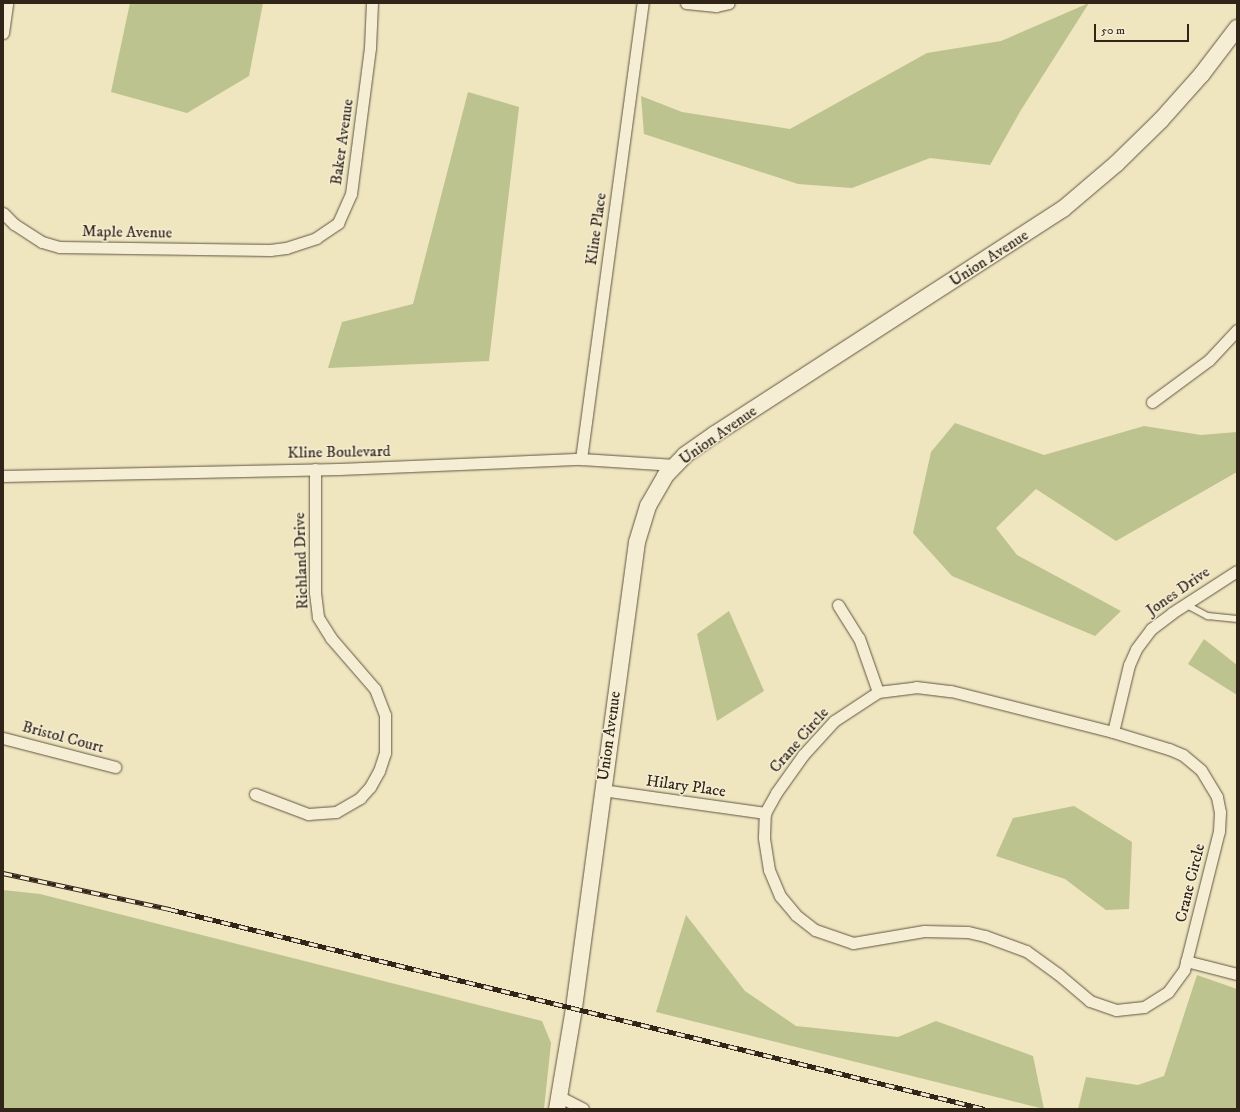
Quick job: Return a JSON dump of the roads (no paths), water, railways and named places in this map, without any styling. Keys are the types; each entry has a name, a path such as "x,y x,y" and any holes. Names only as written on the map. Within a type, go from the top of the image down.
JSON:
{"main road":[{"name":"Union Avenue","path":"558,1103 574,1008 602,790 637,542 656,490 675,465 715,434 1063,209 1161,120 1202,74 1237,28"}],"street":[{"path":"3,33 7,3"},
{"name":"Baker Avenue","path":"262,250 286,248 316,238 338,223 345,210 355,177 372,3"},
{"name":"Kline Place","path":"581,459 643,3"},
{"path":"686,3 716,6 729,3"},
{"name":"Maple Avenue","path":"3,213 14,224 42,242 59,247 262,250"},
{"path":"1152,402 1209,360 1237,330"},
{"name":"Kline Boulevard","path":"3,476 315,469 581,459 675,465"},
{"name":"Richland Drive","path":"255,794 308,814 336,812 360,798 370,787 379,771 385,753 386,720 375,689 331,638 318,616 315,593 315,469"},
{"name":"Jones Drive","path":"1113,732 1129,665 1136,649 1151,629 1185,604 1237,571"},
{"path":"838,605 859,638 878,692"},
{"name":"Crane Circle","path":"916,687 951,691 1113,732 1183,755 1201,770 1216,797 1220,812 1219,831 1186,961 1177,982 1156,1001 1144,1006 1116,1010 1090,1001 1058,974 1026,951 985,936 944,930 924,931 853,943 836,939 815,930 796,915 780,896 769,870 764,836 765,814 776,793 803,755 834,721 878,692 916,687"},
{"name":"Bristol Court","path":"3,738 115,767"},
{"name":"Hilary Place","path":"602,790 765,814"},
{"path":"1186,961 1237,974"},
{"path":"558,1103 583,1109"}],"lane":[{"path":"1185,604 1208,616 1237,619"}],"railway":[{"path":"3,873 169,909 985,1109"}]}
